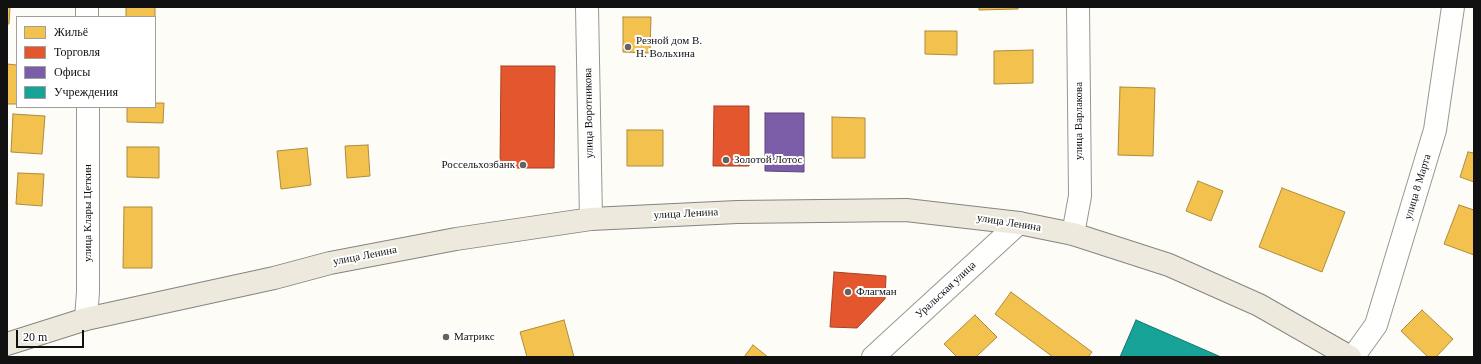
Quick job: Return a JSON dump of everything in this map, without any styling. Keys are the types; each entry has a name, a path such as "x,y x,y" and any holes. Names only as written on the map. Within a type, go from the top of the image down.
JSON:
{"main road":[{"name":"улица Ленина","path":"7,344 86,319 274,278 330,263 456,239 591,219 737,212 906,210 1019,223 1073,234 1183,271 1259,305 1352,357"}],"street":[{"name":"улица Воротникова","path":"587,7 591,219"},
{"name":"улица Варлакова","path":"1073,234 1080,196 1078,7"},
{"name":"улица 8 Марта","path":"1352,357 1376,325 1435,130 1454,7"},
{"name":"улица Клары Цеткин","path":"86,319 88,292 88,108"},
{"name":"Уральская улица","path":"873,357 1019,223"}],"building: Жильё":[{"path":"7,7 10,7 9,24 7,24"},
{"path":"126,7 155,7 155,16 126,16"},
{"path":"979,7 1018,7 1018,9 979,10"},
{"path":"623,17 651,17 650,53 623,52"},
{"path":"925,31 957,31 957,55 925,54"},
{"path":"1033,50 1033,83 994,84 994,51"},
{"path":"7,64 16,65 16,104 7,104"},
{"path":"1120,87 1155,88 1153,156 1118,155"},
{"path":"156,103 164,103 163,123 127,122 127,108 156,108"},
{"path":"13,114 45,116 42,154 11,152"},
{"path":"832,117 865,118 865,158 832,158"},
{"path":"627,130 663,130 663,166 627,166"},
{"path":"368,145 370,176 347,178 345,146"},
{"path":"127,147 159,147 159,178 127,177"},
{"path":"307,148 311,185 281,189 277,151"},
{"path":"1468,152 1474,153 1474,182 1460,177"},
{"path":"18,173 44,174 42,206 16,204"},
{"path":"1198,181 1223,191 1211,221 1186,211"},
{"path":"1282,188 1345,212 1322,272 1259,247"},
{"path":"1459,205 1474,210 1474,255 1444,244"},
{"path":"124,207 152,207 152,268 123,268"},
{"path":"1011,292 1092,352 1088,357 1053,357 995,314"},
{"path":"1422,310 1453,339 1436,357 1428,357 1401,331"},
{"path":"975,315 997,337 976,357 957,357 944,344"},
{"path":"564,320 574,357 527,357 520,332"},
{"path":"753,345 768,357 744,357"}],"building: Торговля":[{"path":"501,66 555,66 554,168 500,168"},
{"path":"714,106 749,106 749,166 713,166"},
{"path":"834,272 886,276 885,299 857,328 830,327"}],"building: Офисы":[{"path":"765,113 804,113 804,172 765,171"}],"building: Учреждения":[{"path":"1136,320 1221,357 1120,357"}],"place":[{"name":"Резной дом В. Н. Вольхина","path":"628,47"},
{"name":"Золотой Лотос","path":"726,160"},
{"name":"Россельхозбанк","path":"523,165"},
{"name":"Флагман","path":"848,292"},
{"name":"Матрикс","path":"446,337"}]}
